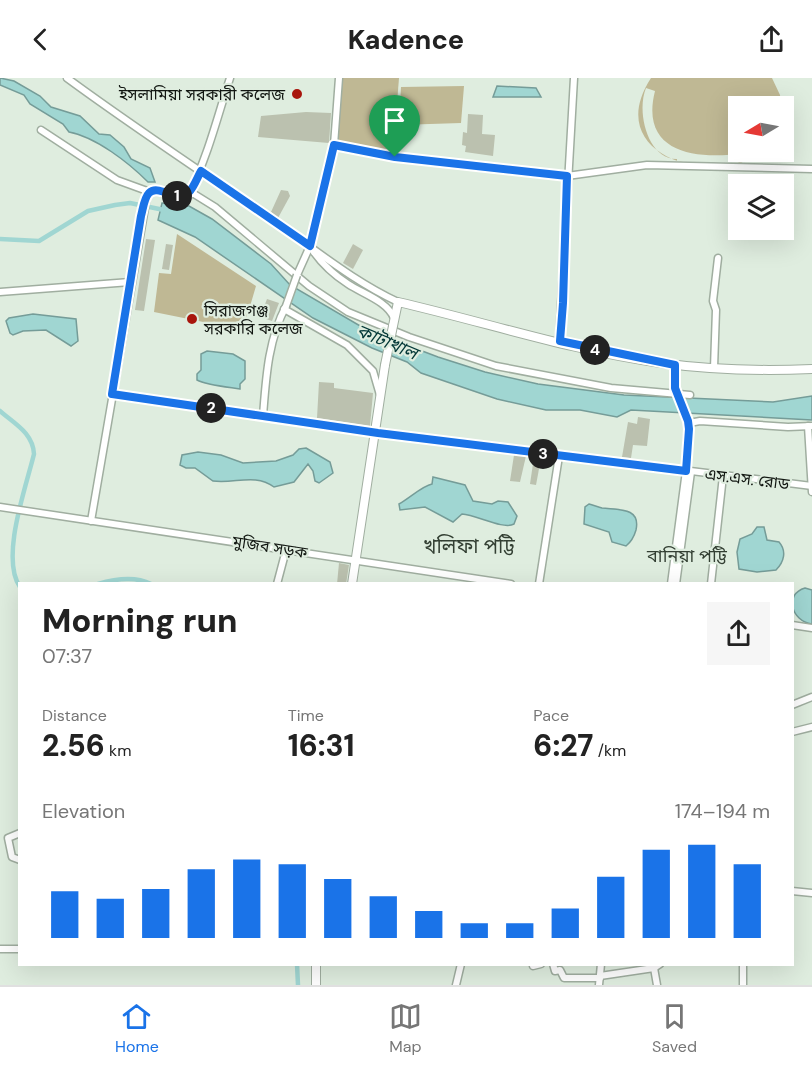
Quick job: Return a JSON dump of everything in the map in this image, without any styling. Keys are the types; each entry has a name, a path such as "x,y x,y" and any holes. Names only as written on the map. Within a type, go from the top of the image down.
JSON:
{"main road":[{"path":"352,582 380,395 398,302 560,341 675,365 714,368 812,369"},
{"path":"316,966 316,985"}],"street":[{"path":"67,78 133,127 201,171 357,280 398,302"},
{"path":"189,194 201,171 230,78"},
{"path":"263,416 268,359 297,275 310,246 334,145 339,78"},
{"path":"560,341 574,78"},
{"path":"41,129 117,180 148,194 156,191 179,196 194,194 215,207 309,286 355,315 409,337 496,366 611,388 690,395"},
{"path":"334,145 395,157 567,176 647,165 812,169"},
{"path":"91,520 141,216 148,194"},
{"path":"310,246 328,269 386,307 394,323"},
{"path":"714,368 716,310 713,301 718,258"},
{"path":"354,288 357,280"},
{"path":"0,292 130,282"},
{"path":"285,308 347,345 373,371 380,395"},
{"path":"675,365 676,392 688,422 689,472 676,582"},
{"name":"এস.এস. রোড","path":"112,394 374,432 812,488"},
{"path":"688,422 810,426 812,488"},
{"path":"539,582 559,456"},
{"path":"671,582 689,472"},
{"path":"711,582 723,476"},
{"name":"মুজিব সড়ক","path":"0,507 498,582"},
{"path":"278,582 286,550"},
{"path":"794,625 812,628"},
{"path":"794,704 812,697"},
{"path":"794,732 812,727"},
{"path":"18,834 8,838 12,857 18,859"},
{"path":"794,891 812,893"},
{"path":"0,949 18,949"},
{"path":"456,985 461,966"},
{"path":"554,966 555,971 560,970 564,978 600,980 657,966 657,985"},
{"path":"743,966 743,985"}],"shaded area":[{"path":"341,78 399,78 393,153 337,143"},
{"path":"651,78 772,78 780,96 728,96 728,155 708,155 676,148 664,140 656,128 652,112 655,91 647,88"},
{"path":"464,86 461,123 399,125 401,87"},
{"path":"645,92 644,121 647,133 656,148 651,145 640,127 639,105"},
{"path":"684,162 703,165 726,165 717,166 692,165"},
{"path":"177,234 256,286 243,330 154,312 159,273 171,274"}],"water":[{"path":"0,78 14,81 40,96 51,107 80,116 99,134 110,135 124,147 131,159 150,168 155,182 148,182 122,159 101,145 69,132 63,124 30,104 24,95 0,85"},
{"path":"497,86 536,88 541,97 493,97"},
{"path":"162,203 189,206 212,219 271,264 290,285 367,330 438,357 485,372 538,384 624,395 773,402 812,396 812,420 631,410 617,417 580,410 546,410 497,399 421,373 407,362 372,348 313,318 195,237 158,220"},
{"path":"33,314 76,319 78,341 71,346 46,330 23,331 13,335 10,333 6,321 9,318"},
{"path":"207,351 233,354 245,361 245,379 240,384 240,389 211,385 197,380 197,374 201,370 201,354"},
{"path":"306,448 330,462 333,473 319,483 315,481 313,471 308,464 294,482 274,487 252,480 213,481 195,468 180,465 182,455 198,452 221,455 243,463 276,461 293,455 299,449"},
{"path":"433,477 465,485 473,501 492,504 498,501 508,502 517,516 514,524 497,524 462,514 453,522 425,507 400,510 399,504 432,484"},
{"path":"589,504 632,513 637,523 636,530 626,546 612,542 609,532 584,524 585,507"},
{"path":"757,527 764,527 767,540 779,542 783,549 784,556 776,570 757,572 739,569 737,552 740,539 752,534"},
{"path":"805,588 812,590 812,624 805,622 795,613 794,596"}],"building":[{"path":"306,112 331,113 329,143 258,137 261,116"},
{"path":"468,114 483,115 482,134 495,135 493,156 465,152 466,146 462,145 463,132 467,133"},
{"path":"281,190 288,191 290,196 278,218 271,212"},
{"path":"146,239 155,240 144,311 135,310"},
{"path":"166,244 173,245 169,270 162,269"},
{"path":"353,244 363,250 353,269 343,263"},
{"path":"267,299 279,303 272,321 260,317"},
{"path":"319,382 334,383 334,388 373,393 370,426 317,418"},
{"path":"638,417 650,419 647,446 633,445 631,458 622,457 628,422 637,424"},
{"path":"514,455 526,456 520,482 510,481"},
{"path":"534,457 541,458 536,485 530,484"},
{"path":"339,563 349,565 346,582 337,582"}],"waterway":[{"name":"কাটাখাল","path":"0,239 39,241 88,211 115,205 130,203 164,210"},
{"name":"কাটাখাল","path":"0,411 27,435 34,454 16,522 13,559 18,582"},
{"name":"কাটাখাল","path":"107,582 125,579 147,582"},
{"name":"কাটাখাল","path":"297,966 298,985"}],"place":[{"name":"ইসলামিয়া সরকারী কলেজ","path":"297,94"},
{"name":"সিরাজগঞ্জ সরকারি কলেজ","path":"192,319"}],"district":[{"name":"খলিফা পট্টি","path":"469,546"},
{"name":"বানিয়া পট্টি","path":"687,556"}],"route":[{"path":"334,145 395,157 567,176 560,341 675,365 675,388 689,429 686,471 378,433 112,394 141,216 150,192 153,190 179,196 189,194 201,171 310,246 334,145"}]}
